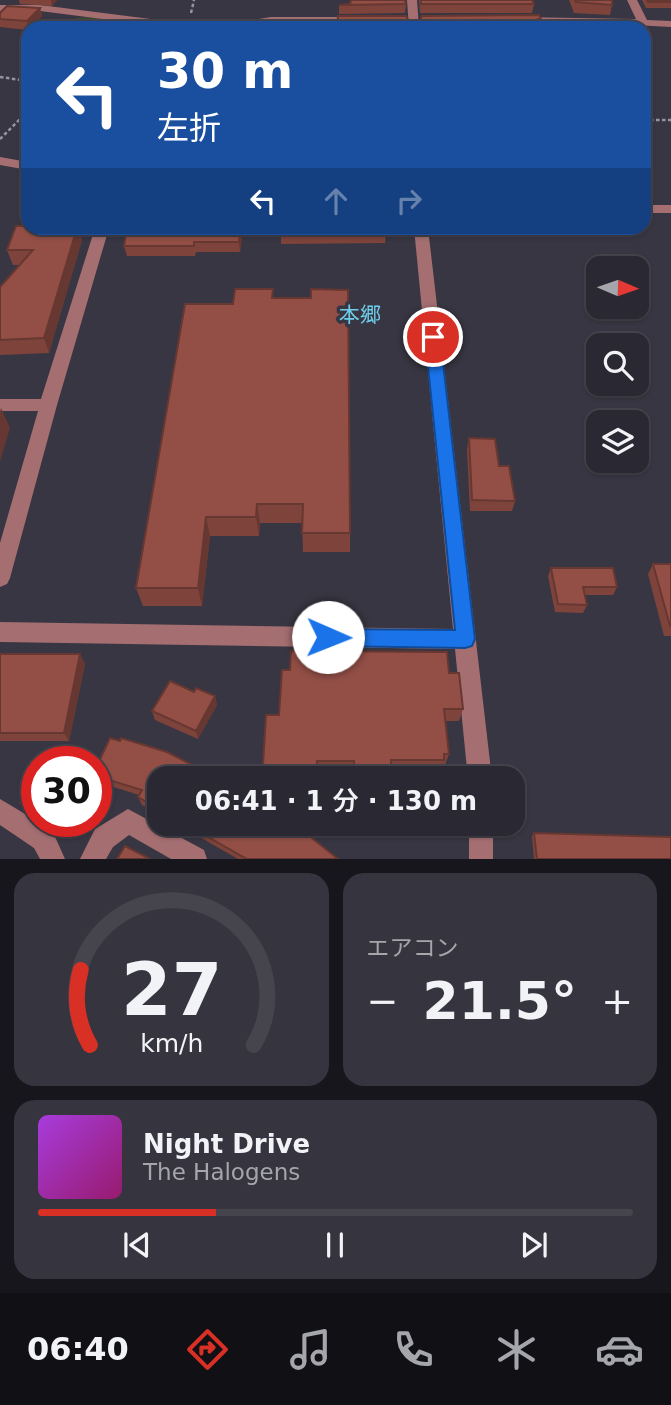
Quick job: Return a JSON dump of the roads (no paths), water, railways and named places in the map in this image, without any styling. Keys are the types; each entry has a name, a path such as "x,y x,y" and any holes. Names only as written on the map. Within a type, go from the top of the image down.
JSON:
{"street":[{"path":"412,0 414,21"},
{"path":"632,0 642,21"},
{"path":"0,8 40,8 141,21"},
{"path":"504,20 622,21"},
{"path":"267,21 375,21"},
{"path":"651,23 671,24"},
{"path":"0,161 21,165"},
{"path":"651,209 671,209"},
{"path":"0,578 48,405 100,235"},
{"path":"422,235 479,766"},
{"path":"0,405 48,405"},
{"path":"0,632 465,639"},
{"path":"0,811 43,839 53,859"},
{"path":"92,859 104,838 128,821 195,859"},
{"path":"481,836 481,859"}],"district":[{"name":"本郷","path":"360,315"}]}
